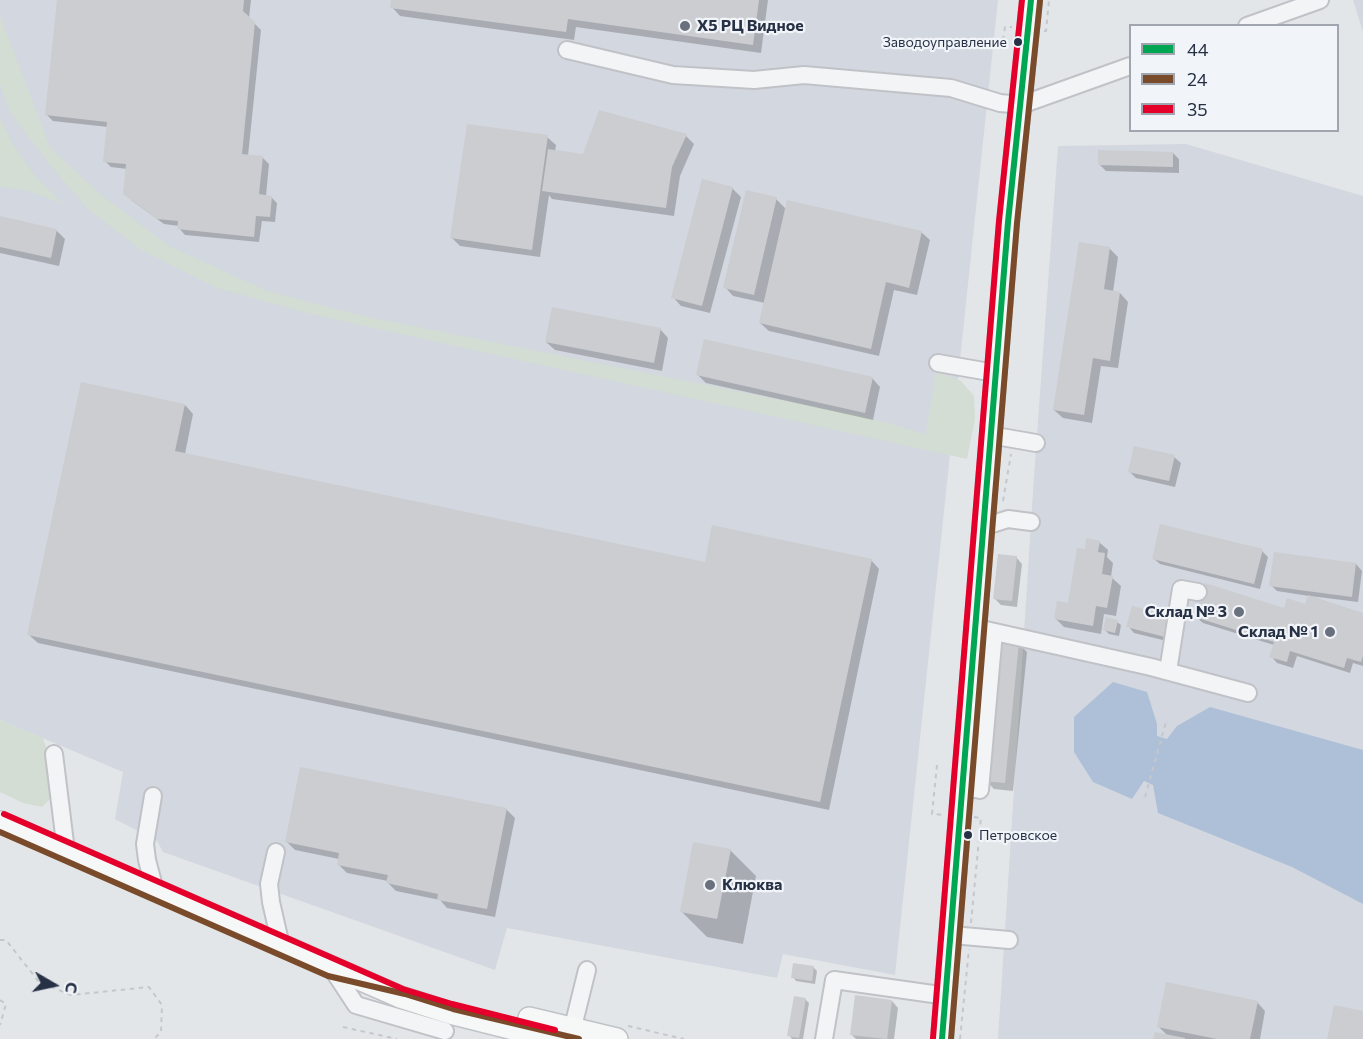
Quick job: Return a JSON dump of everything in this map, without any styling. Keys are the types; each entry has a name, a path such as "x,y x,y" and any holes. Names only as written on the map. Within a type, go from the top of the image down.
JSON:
{"main road":[{"path":"943,1037 964,787 985,630 991,524 990,435 1008,222 1031,0"},
{"path":"0,822 400,997 448,1021 553,1039"},
{"path":"448,1021 572,1034 618,1032"}],"lane":[{"path":"1253,24 1320,0"},
{"path":"567,50 673,75 754,80 804,75 951,88 1000,104 1021,105 1129,67"},
{"path":"938,363 995,374"},
{"path":"990,435 1036,443"},
{"path":"991,524 1008,519 1031,522"},
{"path":"1168,671 1181,589 1198,592"},
{"path":"985,630 1168,671 1248,693"},
{"path":"54,753 66,851"},
{"path":"153,796 145,844 155,890"},
{"path":"276,852 269,884 280,946"},
{"path":"952,935 1009,940"},
{"path":"572,1034 587,970"},
{"path":"824,1039 834,980 946,996"}],"path":[{"path":"991,524 1013,439"},
{"path":"1145,797 1166,722"},
{"path":"0,940 6,940 39,982 71,995 149,987 162,1005 161,1032 154,1039"},
{"path":"0,1000 6,1004 0,1025"},
{"path":"343,1027 398,1039"},
{"path":"618,1032 684,1039"}],"shaded area":[{"path":"0,0 998,0 895,975 783,954 777,978 507,928 495,970 163,852 157,841 115,819 123,772 0,720"},
{"path":"1353,0 1363,0 1363,32"},
{"path":"0,16 50,147 100,194 169,246 267,291 358,315 861,416 926,434 936,371 961,381 974,396 975,419 967,459 311,314 214,287 140,249 88,209 55,171 10,112 0,84"},
{"path":"0,118 12,143 35,176 63,204 26,190 0,187"},
{"path":"1186,144 1363,196 1363,1039 998,1039 1034,476 1058,146"},
{"path":"0,720 43,738 53,770 50,799 42,807 23,803 0,792"}],"water":[{"path":"1113,682 1147,692 1157,724 1157,736 1167,739 1177,726 1210,707 1363,750 1363,904 1292,867 1158,813 1153,785 1144,781 1132,799 1093,782 1074,752 1074,717"}],"building":[{"path":"57,0 244,0 243,11 255,22 242,154 263,156 259,194 272,196 270,217 256,216 254,237 177,229 178,221 157,219 123,194 126,164 103,162 107,122 45,115"},
{"name":"X5 РЦ Видное","path":"391,0 759,0 753,45 568,19 566,32 390,8"},
{"path":"599,110 687,134 672,167 666,208 542,191 548,149 583,154"},
{"path":"467,124 548,135 532,250 450,238"},
{"path":"1098,150 1173,152 1173,167 1098,165"},
{"path":"702,179 733,187 702,306 671,298"},
{"path":"746,190 777,197 754,295 723,288"},
{"path":"787,200 922,231 909,288 886,282 871,349 759,323"},
{"path":"0,216 57,229 51,258 0,247"},
{"path":"1079,242 1110,247 1104,289 1120,292 1110,361 1093,358 1084,415 1053,410"},
{"path":"552,307 661,328 654,363 545,342"},
{"path":"704,339 873,377 865,413 696,375"},
{"path":"81,382 185,404 175,451 705,562 712,525 872,559 820,802 27,635"},
{"path":"1134,446 1175,455 1169,481 1128,472"},
{"path":"1160,524 1263,549 1254,584 1152,559"},
{"path":"1086,538 1100,541 1098,552 1105,553 1102,574 1113,576 1107,608 1096,606 1093,626 1054,619 1057,601 1068,603 1077,548 1085,549"},
{"path":"1274,552 1356,563 1352,597 1269,586"},
{"path":"998,554 1017,556 1012,601 993,599"},
{"path":"1205,583 1284,608 1287,598 1305,604 1308,595 1363,613 1361,662 1347,658 1344,668 1290,651 1287,662 1269,657 1274,642 1195,617"},
{"path":"1132,606 1170,616 1165,637 1126,627"},
{"path":"1106,617 1118,620 1115,633 1103,630"},
{"path":"998,640 1019,642 1005,783 984,781"},
{"path":"300,767 507,808 487,909 437,900 438,894 386,883 388,875 337,865 339,853 285,842"},
{"path":"693,842 731,849 717,919 680,912"},
{"path":"793,963 814,966 812,981 791,978"},
{"path":"1166,982 1258,1001 1250,1039 1217,1039 1157,1027"},
{"path":"855,995 892,1000 887,1039 850,1035"},
{"path":"794,996 806,998 799,1038 787,1036"},
{"path":"1334,1005 1363,1011 1363,1039 1327,1039"},
{"path":"1155,1032 1185,1038 1185,1039 1153,1039"}],"transit line":[{"name":"35","path":"933,1038 999,221 1022,0"},
{"name":"44","path":"942,1039 1008,222 1031,0"},
{"name":"24","path":"951,1039 1017,223 1040,1"},
{"name":"35","path":"4,814 403,989 555,1030"},
{"name":"24","path":"0,832 328,976 579,1039"}],"place":[{"name":"X5 РЦ Видное","path":"685,26"},
{"name":"Заводоуправление","path":"1018,42"},
{"name":"Склад № 3","path":"1239,612"},
{"name":"Склад № 1","path":"1330,632"},
{"name":"Петровское","path":"968,835"},
{"name":"Клюква","path":"710,885"}]}
